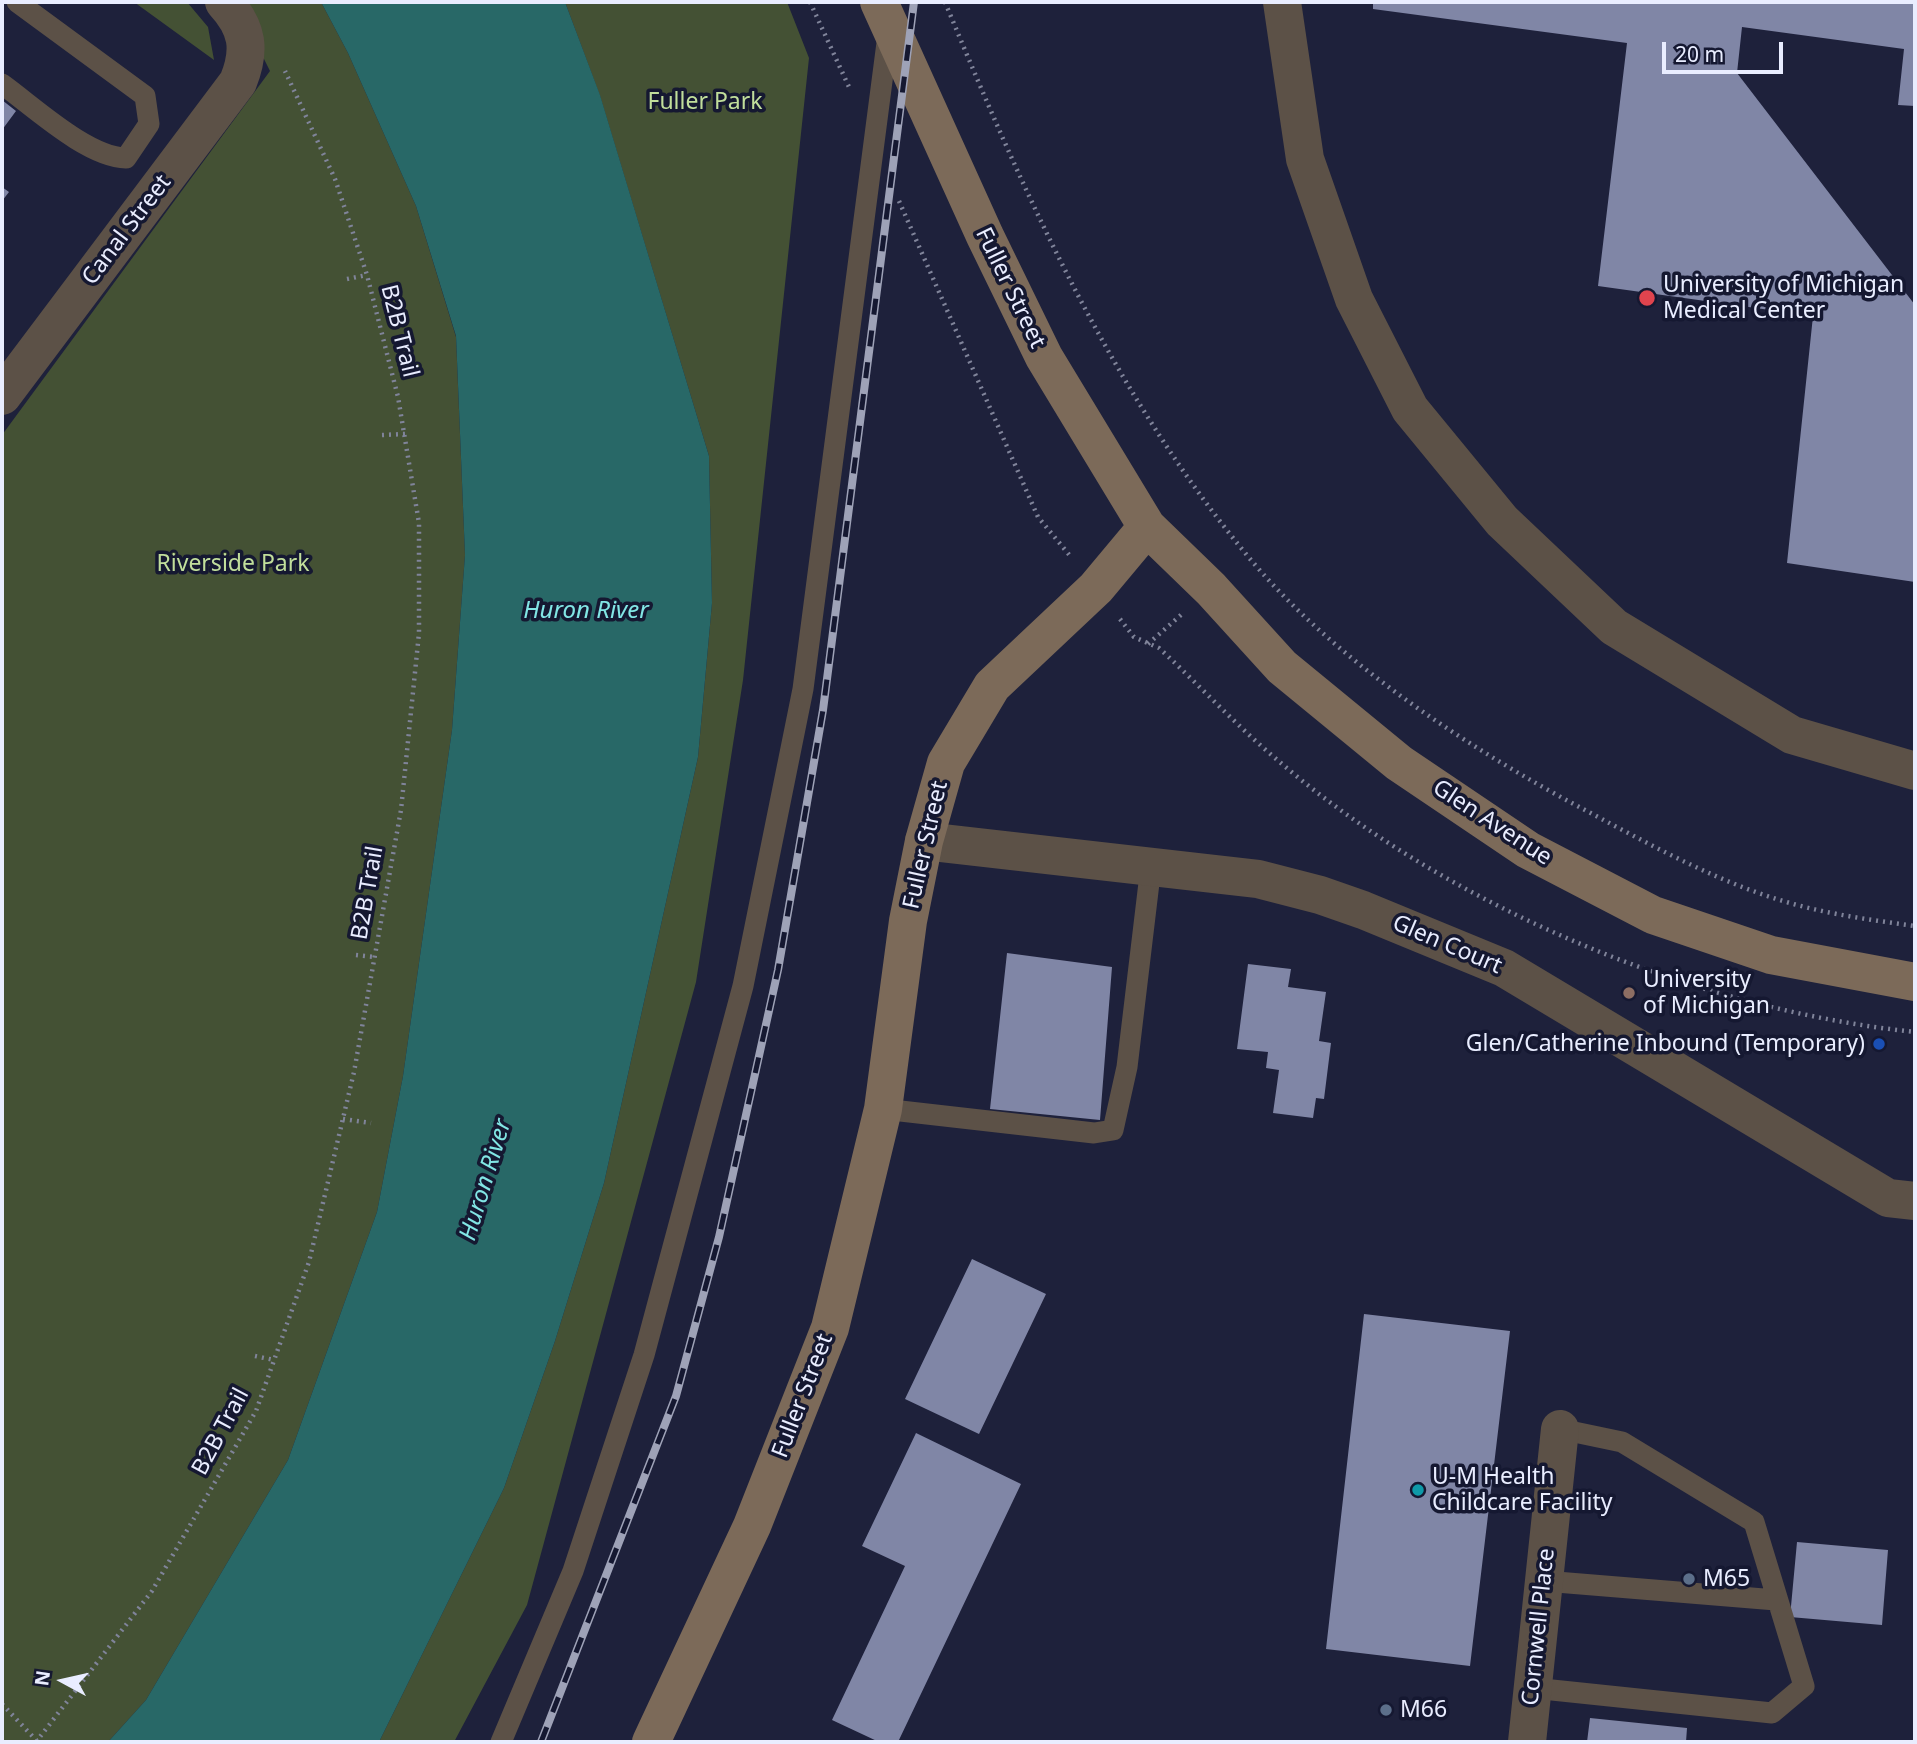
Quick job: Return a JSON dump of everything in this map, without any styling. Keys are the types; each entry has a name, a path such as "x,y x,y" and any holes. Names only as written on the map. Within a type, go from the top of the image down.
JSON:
{"main road":[{"name":"Fuller Street","path":"651,1742 752,1526 830,1328 883,1109 908,921 924,841 946,763 992,686 1096,588 1147,527 1044,357 985,236 879,2"},
{"name":"Glen Avenue","path":"1147,527 1211,589 1282,667 1399,763 1528,850 1653,915 1731,942 1771,955 1915,982"}],"street":[{"path":"224,2 263,59"},
{"path":"1282,2 1305,159 1353,299 1410,409 1493,511 1614,627 1792,735 1915,771"},
{"name":"Canal Street","path":"2,396 238,82 263,59"},
{"name":"Glen Court","path":"924,841 1258,879 1320,895 1504,968 1888,1198 1915,1202"},
{"name":"Cornwell Place","path":"1527,1742 1560,1429"}],"lane":[{"path":"2,84 92,149 112,158 126,158 149,124 149,107 145,96 16,2"},
{"path":"500,1742 573,1571 644,1354 743,986 803,689 892,2"},
{"path":"883,1109 1094,1133 1113,1130 1127,1067 1151,866"},
{"path":"1533,1688 1772,1713 1804,1686 1754,1522 1622,1442 1560,1429"},
{"path":"1544,1581 1776,1600"}],"path":[{"path":"944,2 999,132 1090,320 1157,435 1247,556 1318,628 1439,725 1554,793 1668,854 1782,900 1861,919 1915,926"},
{"name":"B2B Trail","path":"37,1742 152,1591 256,1411 309,1262 343,1119 401,810 419,634 419,523 405,434 367,275 335,179 263,59"},
{"path":"347,279 367,275"},
{"path":"969,355 1038,517"},
{"path":"382,435 405,434"},
{"path":"356,955 375,957"},
{"path":"343,1119 371,1123"},
{"path":"255,1356 274,1360"},
{"path":"2,1704 37,1742"}],"green space":[{"path":"134,2 187,2 208,27 214,60"},
{"name":"Riverside Park","path":"225,2 321,2 348,53 416,206 456,337 465,555 452,730 403,1076 377,1212 288,1460 146,1700 108,1742 2,1742 2,435 270,71 256,43"},
{"name":"Fuller Park","path":"565,2 787,2 809,58 743,680 696,982 527,1605 454,1742 379,1742 504,1488 555,1341 604,1183 698,757 712,603 709,456 600,96"}],"water":[{"name":"Huron River","path":"321,2 565,2 600,95 709,456 712,603 698,757 604,1183 555,1341 504,1488 379,1742 108,1742 146,1700 288,1460 377,1212 403,1076 452,730 465,555 456,336 416,206 348,53"}],"building":[{"path":"1373,2 1915,2 1915,106 1898,105 1904,49 1742,27 1737,73 1915,305 1915,582 1787,563 1813,316 1598,286 1627,43 1373,9"},
{"path":"2,100 16,111 2,130"},
{"path":"2,187 9,192 2,201"},
{"path":"1007,953 1112,967 1100,1120 990,1109"},
{"path":"1248,964 1291,969 1288,987 1326,992 1319,1041 1331,1043 1324,1099 1316,1098 1313,1118 1273,1113 1279,1070 1266,1068 1268,1052 1237,1049"},
{"path":"972,1259 1046,1294 979,1434 905,1399"},
{"name":"U-M Health Childcare Facility","path":"1364,1314 1510,1331 1470,1666 1326,1649"},
{"path":"916,1433 1021,1484 898,1742 879,1742 832,1720 905,1566 862,1546"},
{"path":"1797,1542 1888,1550 1882,1625 1790,1617"},
{"path":"1590,1718 1687,1728 1686,1742 1587,1742"}],"railway":[{"path":"541,1742 676,1396 719,1237 778,970 823,710 914,2"}],"place":[{"name":"University of Michigan Medical Center","path":"1647,298"},
{"name":"University of Michigan","path":"1629,993"},
{"name":"Glen/Catherine Inbound (Temporary)","path":"1879,1044"},
{"name":"U-M Health Childcare Facility","path":"1418,1490"},
{"name":"M65","path":"1689,1579"},
{"name":"M66","path":"1386,1710"}]}
